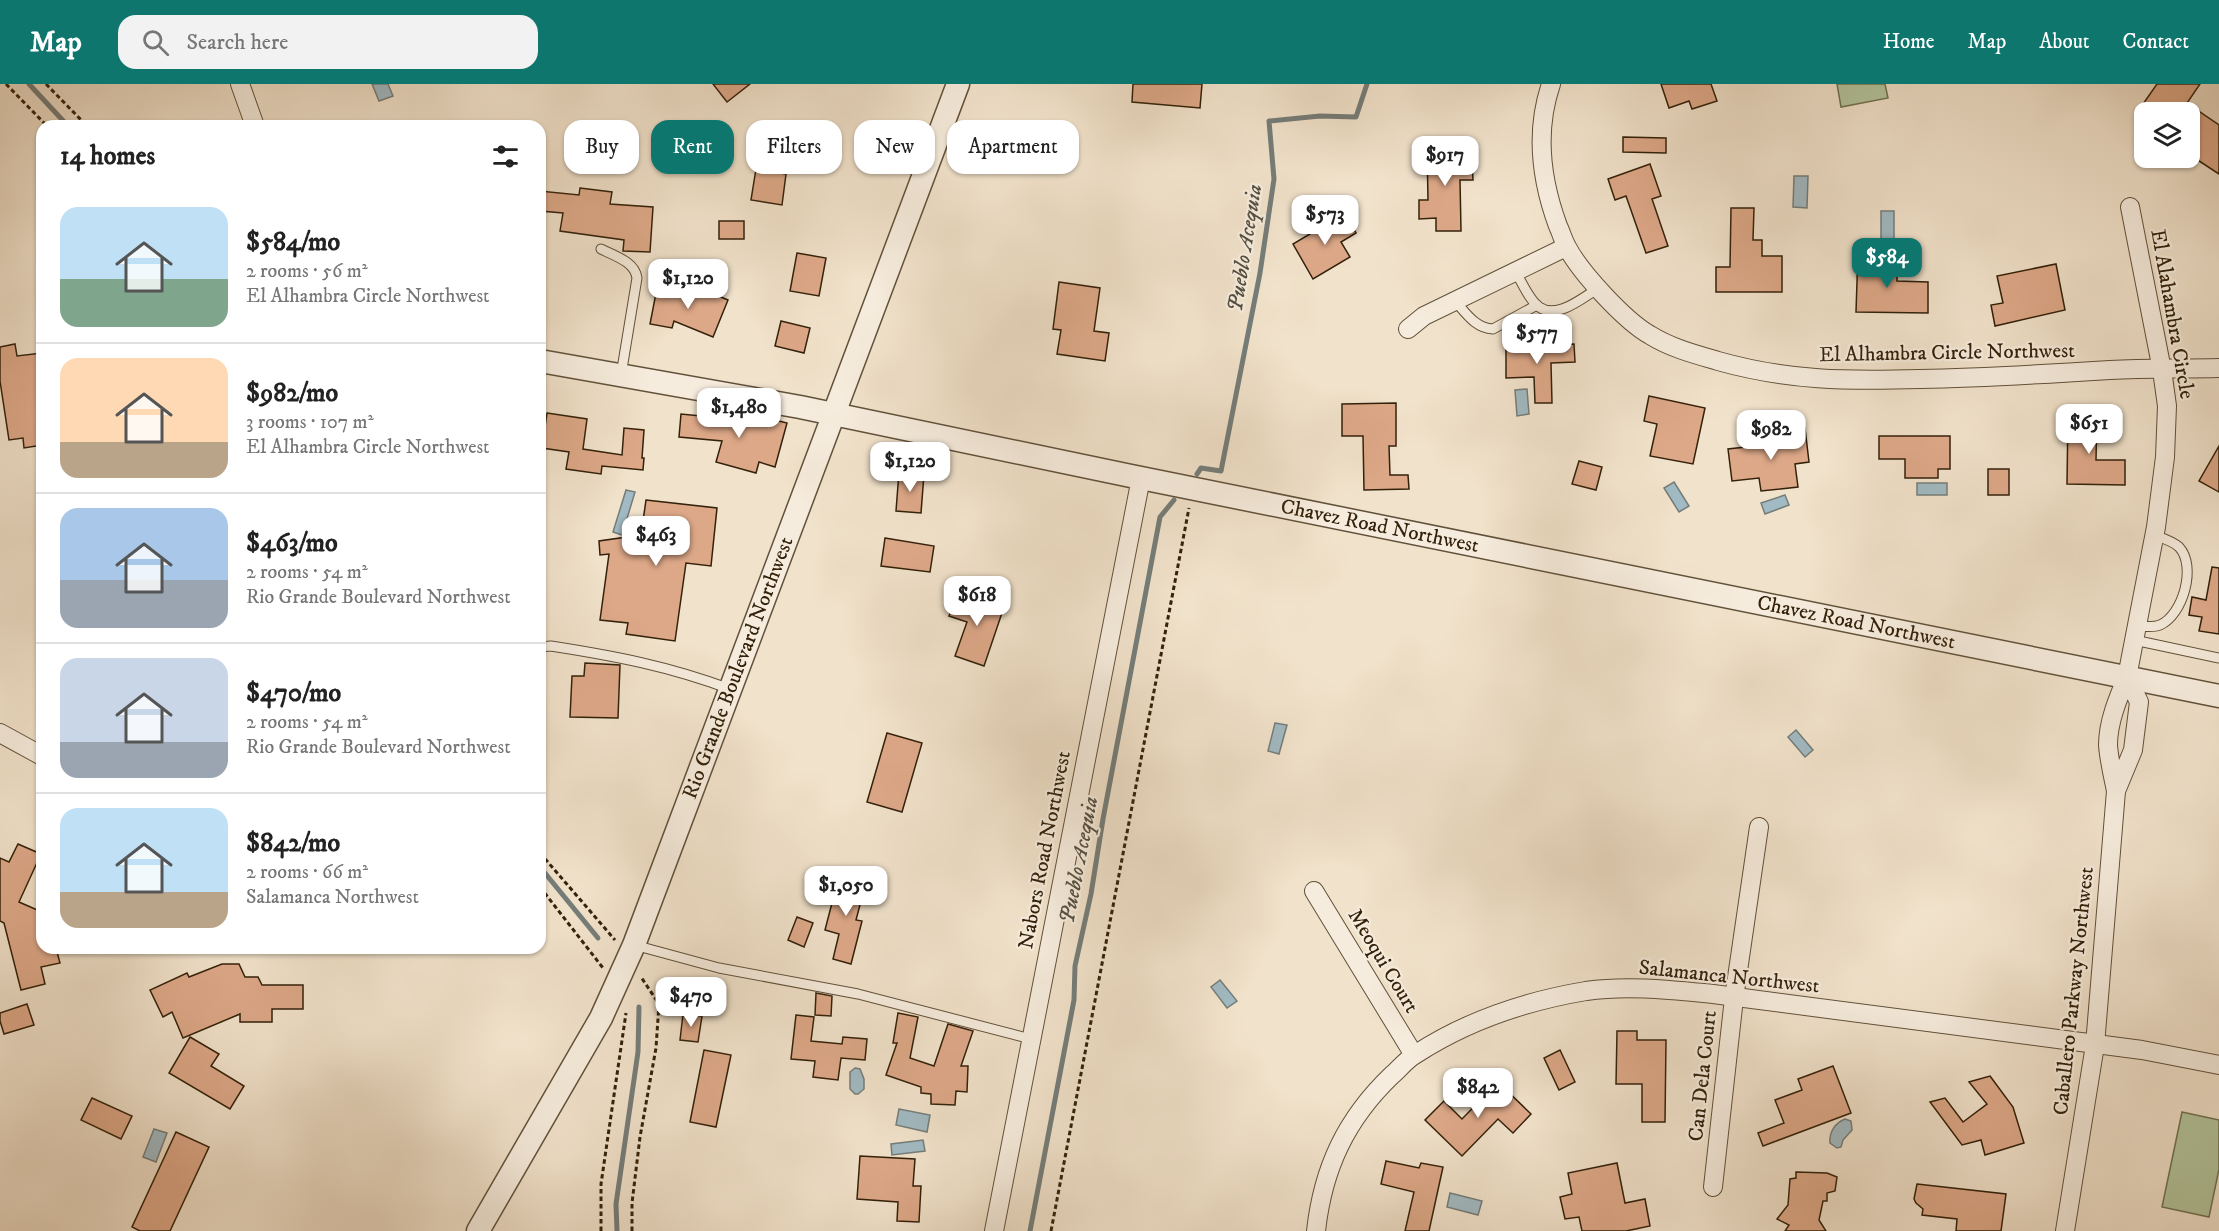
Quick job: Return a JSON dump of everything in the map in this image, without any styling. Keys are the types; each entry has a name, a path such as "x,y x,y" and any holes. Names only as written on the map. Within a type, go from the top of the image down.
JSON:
{"street":[{"path":"240,84 253,120"},
{"name":"Rio Grande Boulevard Northwest","path":"478,1231 602,1018 631,953 732,690 958,84"},
{"name":"El Alhambra Circle Northwest","path":"1551,84 1540,130 1543,171 1553,212 1566,246 1581,267 1624,316 1650,335 1684,351 1739,367 1788,377 1844,381 2021,377 2113,370 2219,368"},
{"name":"El Alahambra Circle","path":"2127,677 2154,535 2165,456 2167,406 2162,369 2130,207"},
{"path":"1408,329 1424,316 1566,246"},
{"name":"Chavez Road Northwest","path":"546,362 834,414 2219,696"},
{"name":"Nabors Road Northwest","path":"994,1231 1141,478"},
{"name":"Caballero Parkway Northwest","path":"2065,1231 2095,1045 2116,791 2108,746 2109,733 2118,699 2127,677"},
{"name":"Caballero Parkway Northwest","path":"2116,791 2133,750 2139,702 2127,677"},
{"path":"0,733 36,753"},
{"name":"Can Dela Court","path":"1713,1187 1734,998 1759,827"},
{"name":"Meoqui Court","path":"1314,891 1414,1055"},
{"name":"Salamanca Northwest","path":"1316,1231 1325,1179 1343,1136 1368,1101 1414,1055 1477,1022 1530,1003 1587,991 1642,988 1734,998 2142,1050 2219,1065"}],"lane":[{"path":"602,249 632,267 637,278 621,375"},
{"path":"1515,271 1537,305 1549,311 1559,311 1599,288"},
{"path":"1455,301 1477,325 1489,329 1537,305"},
{"path":"2136,633 2161,625 2173,614 2182,600 2187,584 2188,567 2179,547 2154,535"},
{"path":"2136,633 2219,658"},
{"path":"546,646 624,658 687,673 732,690"},
{"path":"631,953 858,994 1031,1039"}],"path":[{"path":"6,84 41,120"},
{"path":"46,84 81,120"},
{"path":"1052,1231 1192,488"},
{"path":"546,860 617,943 631,953 659,1005 656,1048 632,1203 632,1231"},
{"path":"546,895 603,967 627,1006 601,1184 601,1231"}],"green space":[{"path":"1837,84 1885,84 1888,98 1841,107"},
{"path":"2182,1112 2219,1120 2219,1169 2209,1217 2162,1207"}],"water":[{"path":"372,84 388,84 393,96 379,101"},
{"path":"1794,176 1808,176 1807,208 1793,207"},
{"path":"1881,211 1894,211 1894,240 1881,240"},
{"path":"1527,389 1529,414 1517,416 1515,390"},
{"path":"1674,482 1689,506 1679,512 1664,488"},
{"path":"1917,483 1947,483 1947,495 1917,495"},
{"path":"626,490 635,492 622,535 613,532"},
{"path":"1785,495 1789,505 1765,514 1761,503"},
{"path":"1275,723 1287,725 1279,754 1268,751"},
{"path":"1796,730 1813,750 1805,757 1788,737"},
{"path":"1220,980 1237,1001 1227,1008 1211,987"},
{"path":"855,1068 860,1069 864,1079 864,1089 858,1094 850,1089 850,1072"},
{"path":"899,1109 930,1115 927,1132 896,1125"},
{"path":"1845,1119 1851,1121 1852,1130 1843,1140 1841,1147 1837,1148 1830,1143 1831,1135 1836,1125"},
{"path":"154,1129 167,1133 156,1162 143,1157"},
{"path":"923,1140 925,1151 892,1155 891,1144"},
{"path":"1450,1193 1482,1201 1478,1215 1447,1207"}],"building":[{"path":"713,84 750,84 727,102"},
{"path":"1133,84 1202,84 1200,108 1132,102"},
{"path":"1661,84 1711,84 1717,101 1692,109 1689,101 1669,108"},
{"path":"2157,84 2200,84 2188,102 2144,102"},
{"path":"2200,112 2219,125 2219,174 2200,162"},
{"path":"1623,137 1666,138 1666,153 1623,152"},
{"path":"1461,147 1461,160 1472,160 1473,180 1460,180 1461,231 1436,231 1436,218 1419,219 1419,200 1428,200 1427,148"},
{"path":"1650,164 1661,196 1652,199 1668,246 1646,253 1626,196 1615,200 1608,179"},
{"path":"755,174 786,174 782,205 751,200"},
{"path":"580,188 612,192 610,204 653,207 650,252 623,251 624,240 560,231 563,213 546,212 546,192 579,195"},
{"path":"1731,208 1754,208 1753,240 1762,240 1762,256 1782,256 1782,292 1716,292 1716,267 1730,267"},
{"path":"1345,213 1356,233 1341,242 1350,257 1313,279 1293,244"},
{"path":"719,221 744,221 744,239 719,239"},
{"path":"1858,252 1880,253 1880,265 1897,266 1897,281 1928,282 1928,313 1856,312"},
{"path":"797,253 826,258 819,296 790,291"},
{"path":"2056,264 2065,310 1995,326 1991,305 2003,303 1997,276"},
{"path":"1059,282 1100,288 1094,331 1109,333 1105,361 1057,354 1061,330 1053,329"},
{"path":"657,288 702,296 704,290 728,300 713,337 674,321 672,328 650,324"},
{"path":"781,321 810,328 804,353 775,346"},
{"path":"1506,341 1523,341 1523,345 1574,344 1575,362 1551,363 1552,403 1535,403 1534,377 1506,378"},
{"path":"15,344 17,356 36,354 36,446 24,448 23,438 9,440 0,381 0,347"},
{"path":"1649,396 1705,408 1693,464 1650,456 1657,424 1644,421"},
{"path":"1396,403 1396,446 1389,446 1390,475 1408,475 1409,489 1364,490 1363,436 1342,436 1342,404"},
{"path":"743,412 787,423 775,467 759,462 756,473 716,462 722,441 679,437 681,414 722,418 740,423"},
{"path":"547,413 587,419 583,449 622,455 624,428 644,430 643,470 602,466 601,474 566,469 569,452 546,449"},
{"path":"2068,413 2097,414 2096,460 2125,460 2125,485 2067,484"},
{"path":"1805,428 1809,462 1795,464 1798,487 1761,491 1759,478 1732,481 1728,449 1783,443 1782,431"},
{"path":"1879,436 1950,436 1950,469 1938,469 1938,478 1905,478 1905,459 1879,459"},
{"path":"2219,446 2219,492 2199,481"},
{"path":"1579,461 1602,467 1596,490 1572,484"},
{"path":"1988,469 2009,469 2009,495 1988,495"},
{"path":"899,472 924,474 921,513 896,511"},
{"path":"646,500 717,508 711,566 686,563 675,641 626,634 628,623 600,620 609,554 600,555 599,541 641,535"},
{"path":"885,538 934,546 930,572 881,566"},
{"path":"2212,567 2219,568 2219,634 2199,631 2202,617 2189,615 2192,597 2206,600"},
{"path":"973,592 1005,604 984,666 955,656 967,622 949,616 955,601 968,605"},
{"path":"585,663 620,665 618,718 570,717 572,676 584,676"},
{"path":"887,733 922,743 902,812 867,802"},
{"path":"18,844 36,852 36,865 19,902 36,909 36,954 58,954 60,963 41,967 45,984 21,990 4,923 0,921 0,858 9,862"},
{"path":"839,876 866,882 856,920 862,921 851,964 833,959 839,934 825,930"},
{"path":"797,917 813,923 804,947 788,940"},
{"path":"222,964 239,964 245,977 258,977 262,985 303,985 303,1009 272,1009 272,1022 240,1022 240,1014 183,1038 172,1012 163,1017 150,990 187,973 189,977"},
{"path":"816,993 832,996 831,1016 815,1015"},
{"path":"27,1004 34,1025 4,1034 0,1013"},
{"path":"898,1013 918,1017 910,1058 934,1066 948,1024 973,1031 961,1066 968,1066 967,1092 956,1091 955,1105 931,1104 931,1094 921,1093 921,1087 886,1075 897,1043 893,1043"},
{"path":"683,1014 702,1016 698,1042 680,1040"},
{"path":"796,1015 814,1017 811,1041 842,1044 843,1037 867,1039 865,1060 841,1058 838,1080 813,1077 815,1061 791,1059"},
{"path":"1617,1031 1637,1031 1637,1040 1666,1040 1665,1122 1642,1122 1642,1084 1616,1084"},
{"path":"190,1037 219,1054 211,1066 244,1086 230,1109 169,1073"},
{"path":"704,1050 731,1055 716,1127 690,1122"},
{"path":"1560,1050 1575,1082 1559,1090 1544,1058"},
{"path":"1833,1066 1851,1113 1763,1146 1758,1133 1784,1123 1775,1100 1802,1090 1798,1079"},
{"path":"1990,1076 2013,1107 2024,1143 1985,1155 1981,1140 1962,1145 1930,1102 1945,1098 1963,1122 1987,1104 1969,1082"},
{"path":"1498,1082 1531,1114 1513,1133 1498,1119 1462,1156 1425,1120 1444,1101 1462,1119"},
{"path":"92,1098 132,1116 121,1139 81,1120"},
{"path":"176,1132 209,1147 170,1231 140,1231 132,1227"},
{"path":"860,1156 915,1159 913,1186 921,1186 919,1222 897,1221 898,1202 857,1199"},
{"path":"1386,1161 1419,1168 1421,1163 1443,1167 1429,1231 1405,1231 1414,1192 1381,1184"},
{"path":"1617,1163 1625,1203 1645,1199 1650,1226 1626,1231 1582,1231 1579,1217 1565,1219 1560,1197 1572,1194 1568,1173"},
{"path":"1796,1172 1827,1173 1837,1177 1835,1191 1827,1193 1827,1201 1823,1201 1819,1220 1826,1231 1785,1231 1789,1225 1777,1219 1788,1205 1790,1179 1796,1178"},
{"path":"1917,1184 2006,1194 2001,1231 1956,1231 1957,1219 1922,1215 1923,1209 1914,1199"}],"waterway":[{"path":"29,84 62,120"},
{"name":"Pueblo Acequia","path":"1197,474 1201,468 1221,471 1260,273 1274,179 1269,121 1320,116 1356,117 1367,84"},
{"name":"Pueblo Acequia","path":"1030,1231 1074,1000 1075,966 1091,894 1160,517 1174,500"},
{"path":"546,874 598,938"},
{"path":"617,1231 616,1204 638,1052 639,1007"}]}
